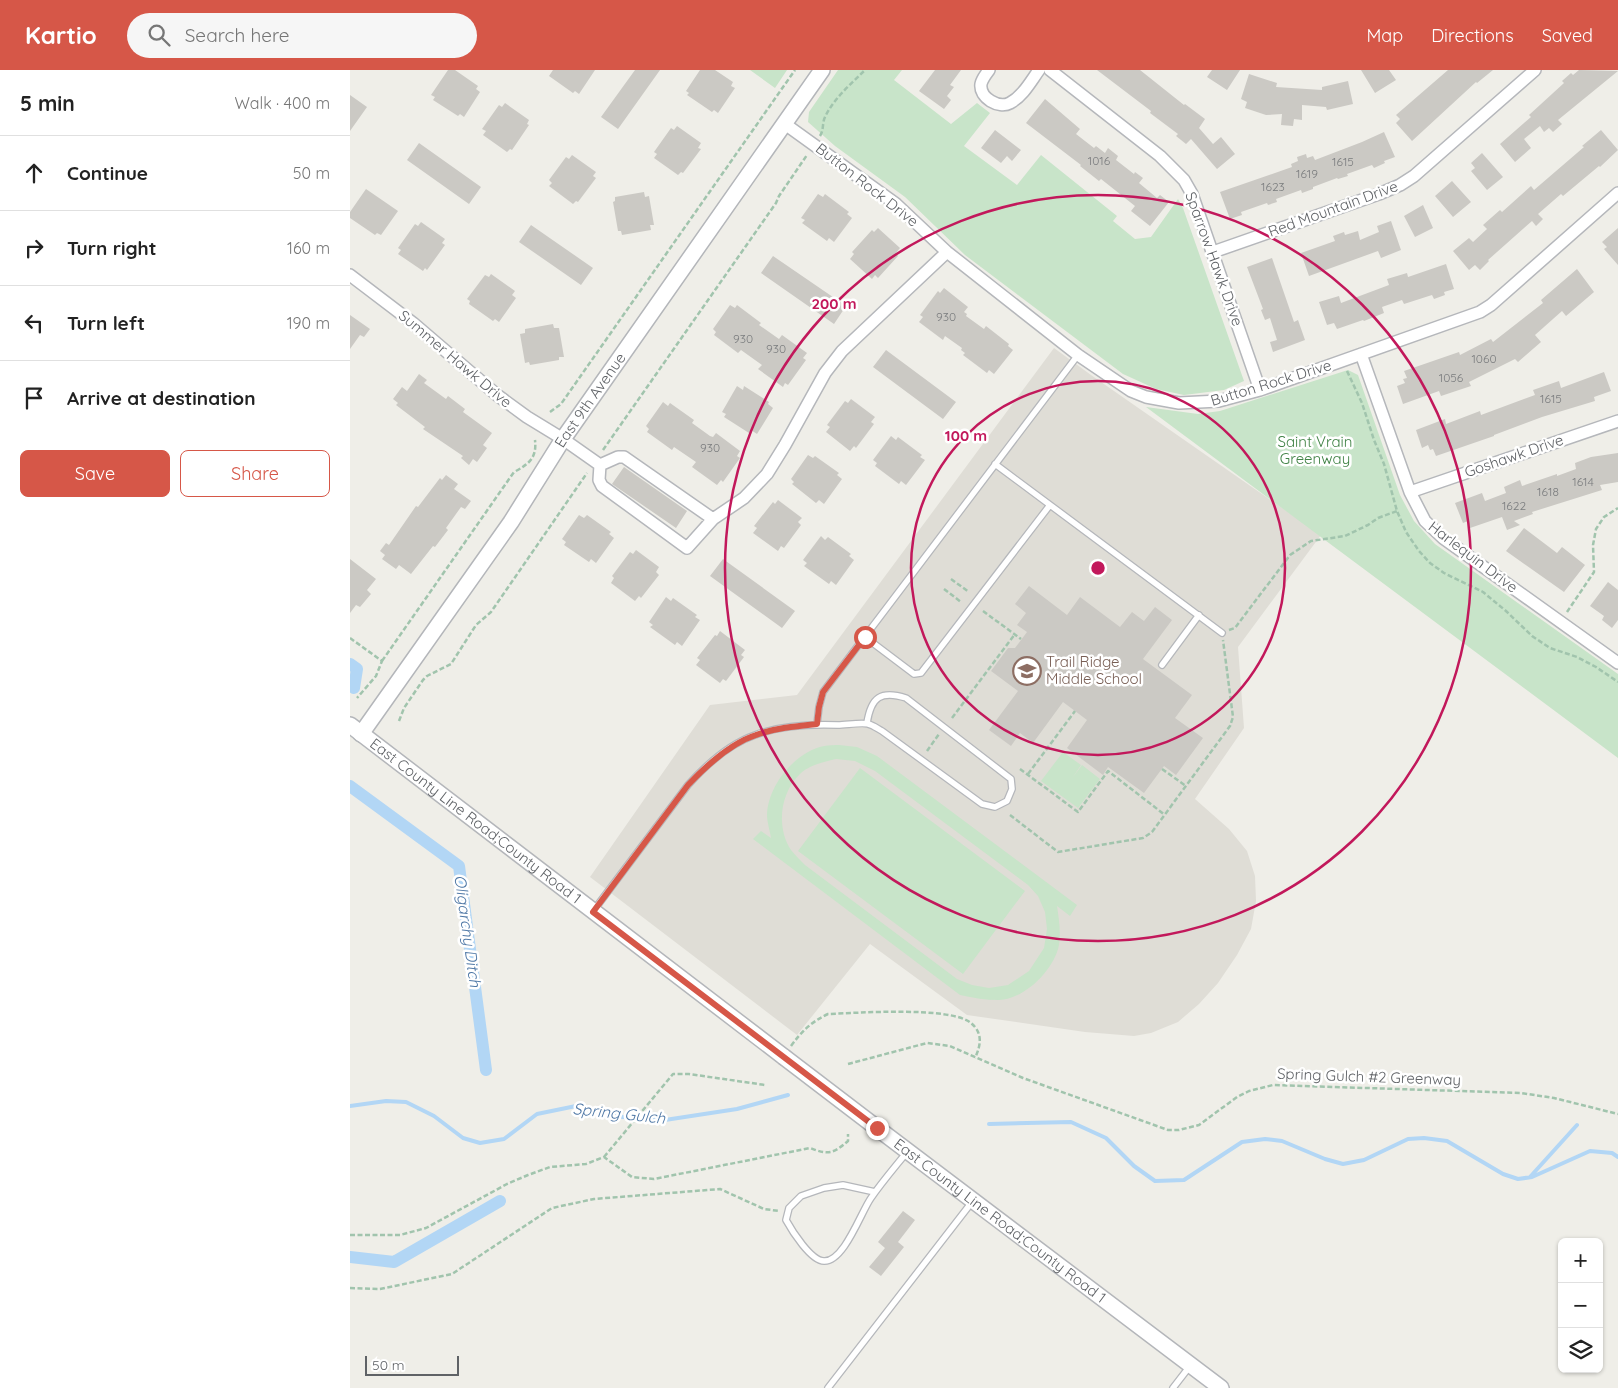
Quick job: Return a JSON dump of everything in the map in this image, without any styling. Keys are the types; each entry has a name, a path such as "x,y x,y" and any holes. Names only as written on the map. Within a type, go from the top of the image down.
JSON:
{"main road":[{"name":"East 9th Avenue","path":"356,730 511,522 563,439 822,70"},
{"name":"East County Line Road;County Road 1","path":"356,730 1220,1388"}],"street":[{"path":"989,70 981,83 982,91 991,101 1002,105 1018,97 1039,70"},
{"name":"Sparrow Hawk Drive","path":"1050,70 1173,167 1184,180 1192,194 1213,252 1260,390"},
{"name":"Red Mountain Drive","path":"1213,252 1400,185 1414,176 1535,70"},
{"name":"Button Rock Drive","path":"785,124 896,204 947,252 1078,355 1132,391 1165,402 1204,403 1260,390 1480,312 1491,305 1618,193"},
{"path":"712,519 624,457 597,462 599,480 602,486 687,548 712,519 744,498 767,474 825,373 842,351 947,252"},
{"name":"Summer Hawk Drive","path":"350,275 413,323 496,395 597,462"},
{"name":"Harlequin Drive","path":"1361,354 1410,492 1425,520 1438,534 1618,663"},
{"name":"Goshawk Drive","path":"1410,492 1618,421"}],"lane":[{"path":"817,724 823,692 1078,355"},
{"path":"995,464 1222,633"},
{"path":"865,637 914,674 924,671 1050,505"},
{"path":"1162,665 1199,615"},
{"path":"593,912 688,785 721,754 754,735 801,725 867,723 882,731 982,804 995,807 1007,802 1012,790 1011,779 906,698 894,694 884,694 875,701 869,710 867,723"},
{"path":"875,1192 843,1185 824,1188 801,1196 789,1208 786,1220 793,1232 819,1261 827,1262 836,1256 845,1245 875,1192 908,1151"},
{"path":"828,1388 973,1200"},
{"path":"1173,1388 1190,1365"}],"path":[{"path":"820,136 829,111 848,86 865,70"},
{"path":"550,412 561,404 794,71"},
{"path":"399,721 404,708 425,678 453,663 476,625 490,612 597,462 808,154"},
{"path":"357,698 376,676 382,661 514,472 529,463 536,449 535,440"},
{"path":"1560,622 1593,574 1595,566 1592,545 1596,529 1604,517 1618,508"},
{"path":"1010,816 1014,821 1058,852 1143,838 1152,832 1230,726 1233,717 1222,633 1235,628 1290,556 1302,546 1311,541 1345,536 1378,518 1397,511"},
{"path":"951,579 969,592"},
{"path":"944,589 961,602"},
{"path":"983,611 1021,639"},
{"path":"952,718 1015,634"},
{"path":"350,638 382,661"},
{"path":"1028,774 1075,711"},
{"path":"927,751 939,734"},
{"path":"1020,769 1078,812 1108,772 1165,815"},
{"path":"1162,769 1186,786"},
{"path":"784,1057 802,1031 815,1020 828,1014 920,1012 958,1017 970,1022 979,1033 980,1045 975,1058"},
{"name":"Spring Gulch #2 Greenway","path":"848,1064 927,1043 950,1046 1023,1078 1168,1130 1179,1130 1199,1125 1237,1097 1248,1091 1272,1085 1521,1093 1554,1098 1618,1114"},
{"path":"350,1235 400,1235 426,1228 507,1184 528,1175 550,1167 586,1164 604,1157 672,1074 689,1074 765,1085"},
{"path":"604,1157 632,1177 654,1179 810,1148 825,1154 837,1150 848,1141 848,1134"},
{"path":"350,1288 380,1289 452,1274 552,1208 594,1199 720,1189 764,1209 788,1213"}],"shaded area":[{"name":"Trail Ridge Middle School","path":"1054,348 1321,535 1238,647 1244,728 1195,799 1229,829 1247,851 1255,876 1256,901 1251,929 1237,955 1218,983 1199,1004 1178,1022 1151,1033 1134,1036 1085,1032 967,1015 870,944 797,1035 590,877 710,705 797,695"}],"green space":[{"path":"750,70 787,70 775,88"},
{"path":"838,70 902,70 894,80 951,124 977,103 990,113 964,146 1017,185 1041,155 1117,216 1113,221 1135,239 1151,237 1178,199 1183,208 1244,381 1224,390 1184,395 1156,389 1123,374 965,255 905,197 835,146 808,122 809,112"},
{"name":"Saint Vrain Greenway","path":"1348,370 1358,375 1400,495 1414,521 1435,544 1618,674 1618,758 1146,407 1198,414 1220,411"},
{"path":"837,745 857,747 877,756 1077,905 1070,916 1057,906 1060,935 1059,945 1051,964 1037,982 1019,994 999,1000 960,995 753,839 761,831 771,838 767,815 772,792 793,763 813,749","holes":["836,759 855,761 875,771 1028,885 1038,896 1045,912 1047,929 1044,948 1029,971 1008,985 989,988 972,985 957,979 805,865 791,850 783,831 782,810 784,800 793,782 800,774 817,764"]},
{"path":"1063,752 1081,765 1073,777 1082,765 1100,779 1078,808 1041,781"},
{"path":"860,768 1025,891 963,974 798,851"}],"building":[{"path":"448,70 455,70 478,86 476,89 480,92 464,117 460,114 458,116 433,100 435,97 431,95"},
{"path":"553,70 595,70 579,94 575,91 573,93 549,76"},
{"path":"635,70 660,70 618,129 601,117"},
{"path":"700,70 715,70 733,82 731,86 735,88 718,113 714,110 712,112 687,95 689,93 686,91"},
{"path":"935,70 961,70 950,85 954,87 947,96 951,100 944,109 919,91"},
{"path":"1097,70 1140,70 1205,119 1199,128 1213,144 1221,137 1235,154 1217,169 1191,139 1186,144 1176,136 1178,134 1150,113 1151,111"},
{"path":"1212,70 1240,70 1227,90 1207,77"},
{"path":"1361,70 1389,70 1396,80 1375,93"},
{"path":"1448,70 1493,70 1476,82 1412,141 1396,123 1400,119 1396,115"},
{"path":"1579,70 1618,71 1558,120 1562,124 1553,132 1549,128 1544,132 1540,126 1524,139 1531,148 1515,162 1500,144 1531,117 1529,115 1564,83 1562,81 1571,73 1573,75"},
{"path":"1249,74 1277,83 1276,87 1322,90 1322,87 1348,81 1353,104 1327,110 1326,107 1302,105 1302,120 1294,119 1293,126 1281,125 1282,114 1266,115 1245,108 1247,102 1241,99"},
{"path":"350,95 367,107 350,131"},
{"path":"1045,99 1080,129 1076,134 1094,148 1096,146 1105,153 1108,148 1118,156 1116,160 1134,174 1135,172 1143,178 1139,183 1157,198 1160,195 1169,202 1150,226 1131,211 1135,206 1101,179 1099,181 1026,123"},
{"path":"505,103 529,120 527,124 529,125 512,150 510,149 507,152 483,135 486,131 482,129 499,105 502,107"},
{"path":"677,126 701,143 698,148 701,149 683,173 681,172 678,175 654,158 657,154 654,152 671,128 674,130"},
{"path":"995,130 1021,150 1012,161 1007,156 1001,163 981,148"},
{"path":"1601,130 1618,150 1600,167 1563,196 1561,194 1538,214 1543,219 1536,226 1532,221 1488,260 1480,270 1475,265 1469,270 1453,251 1469,238 1473,242 1487,229 1483,225 1500,210 1502,212 1531,186 1534,190"},
{"path":"1384,132 1395,157 1384,161 1385,163 1374,168 1372,165 1347,174 1348,176 1337,178 1302,193 1301,190 1276,199 1277,202 1268,205 1267,203 1241,212 1242,215 1230,219 1220,192 1292,167 1291,164 1298,161 1297,157 1306,154 1307,158 1313,156 1315,160"},
{"path":"419,143 481,187 469,204 407,160"},
{"path":"1482,153 1503,177 1487,190 1471,171 1475,168 1471,163"},
{"path":"572,155 596,172 593,176 596,178 578,202 576,201 573,204 549,186 552,183 549,180 566,157 569,159"},
{"path":"1452,181 1471,202 1453,217 1435,196"},
{"path":"366,189 398,211 381,235 377,233 375,235 350,218 350,212"},
{"path":"644,192 645,197 649,196 654,225 650,225 651,230 622,235 621,231 618,231 613,202 615,197"},
{"path":"818,194 823,197 825,194 849,212 847,214 852,218 834,242 829,238 827,241 802,223 805,220 801,218"},
{"path":"1423,205 1433,228 1415,237 1404,216"},
{"path":"1391,221 1401,250 1381,258 1378,251 1309,276 1301,253 1335,241 1333,236 1344,232 1345,235 1358,231 1360,240 1379,232 1377,226"},
{"path":"421,222 445,239 442,243 445,245 427,270 425,268 423,271 398,254 401,250 398,248 415,224 418,226"},
{"path":"531,225 593,268 581,285 519,242"},
{"path":"878,228 900,248 896,253 898,256 878,278 875,275 872,279 850,259 854,254 852,252 872,230 874,232"},
{"path":"1618,228 1618,265 1604,249 1607,247 1602,242"},
{"path":"773,256 846,306 834,324 761,273"},
{"path":"1272,258 1294,322 1298,320 1305,340 1273,352 1270,342 1277,340 1270,318 1265,320 1261,310 1263,309 1247,267"},
{"path":"1446,264 1454,289 1444,292 1445,295 1434,299 1432,295 1404,304 1402,300 1382,307 1384,313 1337,329 1334,323 1327,325 1319,302 1339,296 1341,303 1389,285 1387,279 1407,273 1408,277"},
{"path":"1577,269 1594,292 1566,316 1562,311 1535,335 1541,342 1518,362 1515,359 1469,382 1471,386 1441,396 1439,391 1403,404 1397,386 1405,383 1403,379 1407,378 1404,371 1459,352 1460,355 1491,339 1493,342 1543,303 1541,300"},
{"path":"491,274 515,291 512,295 516,298 499,322 495,319 493,321 469,304 470,301 467,299 485,275 489,277"},
{"path":"944,288 968,307 964,312 967,314 966,316 984,329 986,326 1009,344 1008,346 1013,350 994,374 989,370 987,373 963,355 965,353 961,350 962,348 945,336 943,340 919,322 923,317 920,315 938,291 940,293"},
{"path":"730,305 735,308 737,305 761,323 759,325 779,339 782,335 807,353 803,358 806,360 788,385 785,383 783,387 758,369 762,365 741,350 738,353 714,335 716,332 713,329"},
{"path":"350,315 370,329 364,337 360,335 350,349"},
{"path":"553,324 554,328 559,328 564,357 559,357 559,360 530,365 529,362 525,363 520,334 525,333 525,329"},
{"path":"886,350 956,402 943,419 873,367"},
{"path":"1604,372 1611,391 1594,397 1595,401 1542,417 1436,456 1433,449 1430,450 1428,445 1422,448 1416,430 1445,419 1446,424 1480,411 1481,415 1535,395 1533,390 1559,381 1561,388"},
{"path":"419,374 427,380 424,383 446,399 448,396 465,409 463,412 492,433 483,445 487,448 477,462 473,459 469,465 461,458 463,456 423,429 425,427 396,405 398,403 393,399 402,387 407,391"},
{"path":"737,386 743,390 744,386 769,402 768,404 773,408 757,434 751,430 749,433 724,417 726,414 722,412"},
{"path":"851,399 875,417 871,422 874,424 856,448 854,446 850,451 826,432 830,427 827,425 845,401 848,403"},
{"path":"663,402 668,406 670,403 694,420 692,423 710,436 713,437 716,433 740,451 737,456 740,458 723,482 721,480 717,485 692,467 696,462 674,447 672,450 647,432 649,429 646,426"},
{"path":"891,436 896,440 898,437 922,455 920,457 925,460 906,485 901,481 899,484 875,466 877,463 873,460"},
{"path":"1618,453 1618,482 1600,485 1602,490 1532,512 1533,514 1514,521 1520,525 1507,530 1502,517 1470,528 1468,521 1463,523 1455,503 1482,493 1485,501 1506,493 1504,487 1520,480 1522,486 1576,469 1575,463 1591,457"},
{"path":"808,455 813,458 815,456 839,473 837,475 842,479 824,504 819,500 816,503 792,484 794,482 791,479"},
{"path":"624,467 687,511 676,528 612,484"},
{"path":"446,475 458,484 454,489 471,501 465,509 461,507 446,528 448,530 411,574 399,565 396,569 382,559 385,555 380,551 386,543 389,545 416,506 418,507 440,478 442,480"},
{"path":"778,500 802,518 798,522 801,525 784,548 781,546 778,551 753,533 757,528 754,526 773,502 775,504"},
{"path":"579,515 584,518 587,515 611,532 609,534 614,538 596,563 591,559 589,562 564,545 566,542 562,539"},
{"path":"1524,528 1557,553 1562,547 1585,565 1564,592 1506,551"},
{"path":"821,536 825,540 828,537 851,554 849,556 854,560 836,585 831,581 829,584 804,566 807,563 803,560"},
{"path":"636,550 659,567 656,572 659,575 641,598 639,596 635,601 611,583 614,578 612,576 630,552 633,554"},
{"path":"350,559 376,579 367,590 371,594 360,607 356,605 350,613"},
{"path":"723,559 795,611 782,628 710,576"},
{"path":"1608,582 1618,590 1618,620 1612,628 1602,620 1604,616 1590,606"},
{"path":"1029,586 1067,615 1080,597 1120,627 1132,612 1144,621 1155,607 1172,620 1143,659 1192,695 1175,718 1203,738 1176,775 1164,766 1144,793 1108,767 1103,775 1067,748 1087,720 1063,702 1033,743 1020,733 1011,746 989,730 1018,691 991,671 1008,648 1015,648 1027,632 1017,625 1026,613 1015,604"},
{"path":"666,597 671,601 673,598 697,615 695,617 700,620 682,646 677,642 675,645 650,627 653,625 649,622"},
{"path":"720,631 745,650 741,655 744,657 726,681 723,679 720,683 696,665 700,660 697,658"},
{"path":"903,1211 915,1220 898,1242 904,1247 881,1276 869,1267 885,1248 878,1242"}],"waterway":[{"name":"Oligarchy Ditch","path":"350,664 357,669 354,688"},
{"name":"Oligarchy Ditch","path":"350,786 459,866 486,1070"},
{"name":"Spring Gulch","path":"350,1106 386,1101 406,1102 434,1116 463,1138 480,1143 504,1139 537,1114 576,1106 623,1117 665,1120 737,1109 788,1095"},
{"name":"Spring Gulch","path":"989,1124 1071,1122 1106,1138 1134,1166 1155,1181 1184,1180 1242,1142 1265,1139 1282,1141 1325,1159 1343,1164 1364,1160 1408,1139 1424,1138 1447,1141 1503,1174 1518,1179 1532,1177 1590,1151 1612,1153 1618,1157"},
{"path":"1530,1177 1577,1125"},
{"name":"Oligarchy Ditch","path":"350,1257 394,1262 500,1201"}],"place":[{"name":"Trail Ridge Middle School","path":"1027,671"}],"route":[{"path":"865,637 823,692 817,724 801,725 754,735 721,754 705,767 688,785 593,912 877,1128"}]}
